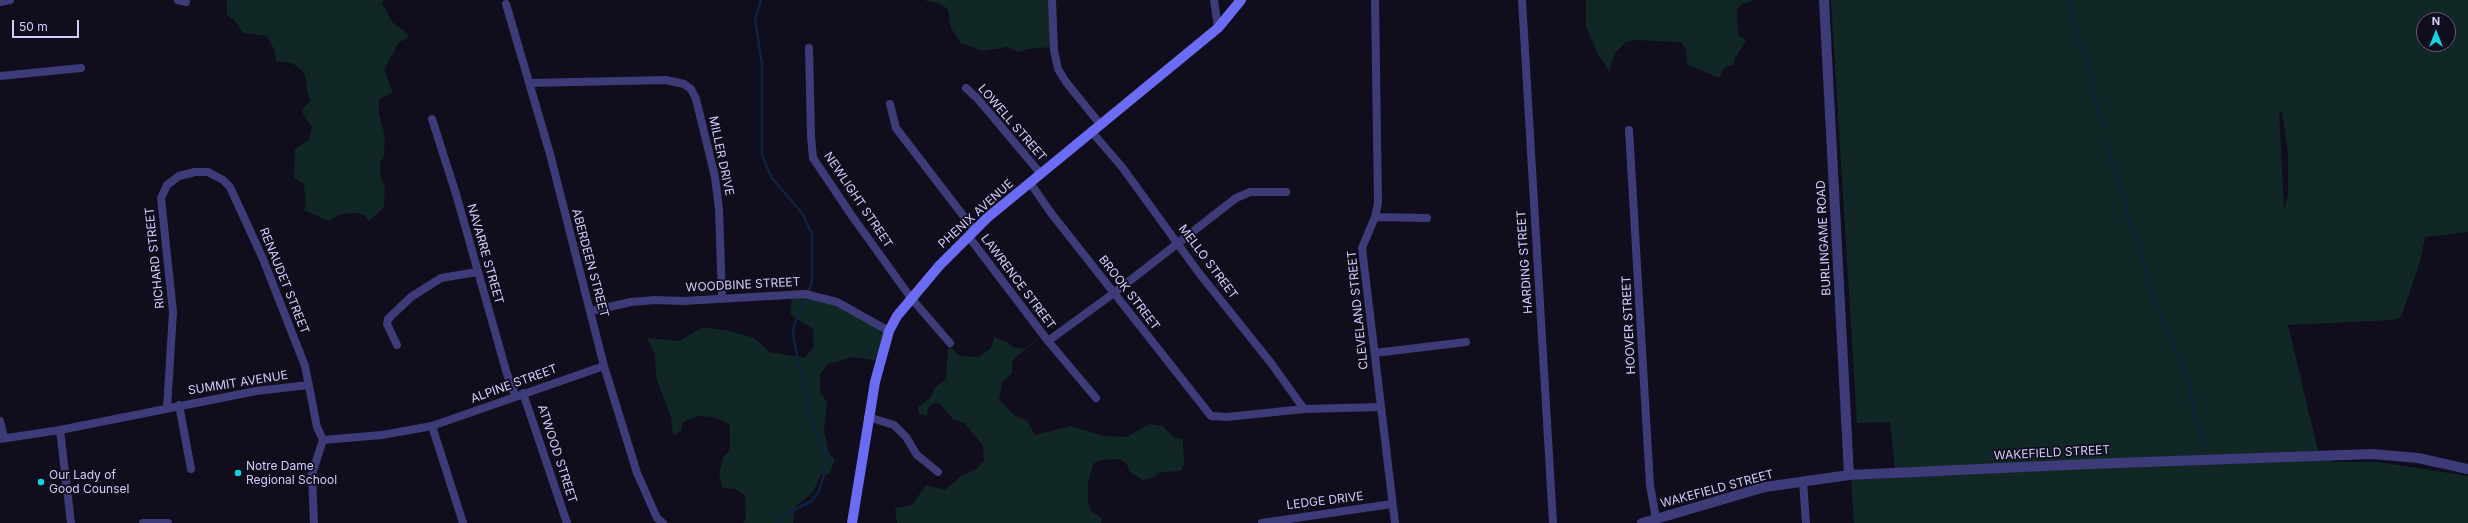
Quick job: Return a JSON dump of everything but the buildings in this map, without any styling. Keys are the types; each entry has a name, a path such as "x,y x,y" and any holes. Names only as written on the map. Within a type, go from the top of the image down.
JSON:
{"main road":[{"name":"PHENIX AVENUE","path":"852,523 868,417 880,357 889,331 897,316 939,266 987,218 1031,184 1091,131 1218,28 1241,0"}],"street":[{"path":"0,2 10,0"},
{"path":"1052,0 1054,50 1058,69 1066,82 1100,124"},
{"path":"1214,0 1218,28"},
{"name":"CLEVELAND STREET","path":"1375,0 1378,203 1375,217 1362,248 1395,523"},
{"name":"HARDING STREET","path":"1522,0 1553,523"},
{"name":"BURLINGAME ROAD","path":"1824,0 1849,476"},
{"name":"ABERDEEN STREET","path":"506,4 529,83 604,366 637,473 657,518 663,523"},
{"name":"NEWLIGHT STREET","path":"809,48 813,158 852,216 911,298 950,343"},
{"path":"0,76 81,68"},
{"name":"MILLER DRIVE","path":"529,83 624,80 678,82 691,89 696,99 715,177 719,203 722,298"},
{"name":"LOWELL STREET","path":"966,88 977,98 1041,174"},
{"name":"LAWRENCE STREET","path":"890,104 896,128 1048,341 1096,398"},
{"name":"NAVARRE STREET","path":"432,120 456,194 507,374 519,394"},
{"name":"HOOVER STREET","path":"1629,130 1650,485 1656,519"},
{"name":"MELLO STREET","path":"1091,131 1122,167 1199,273 1293,391 1304,409"},
{"name":"RICHARD STREET","path":"167,408 173,312 162,198 164,190 179,176 195,172 208,172 223,180 230,187"},
{"name":"BROOK STREET","path":"1031,184 1114,293 1211,416 1227,417 1304,409"},
{"name":"RENAUDET STREET","path":"230,187 279,296 305,366 309,386"},
{"path":"1048,341 1114,293 1245,193 1286,192"},
{"path":"1375,217 1427,218"},
{"path":"397,345 387,324 388,319 411,296 441,278 477,272"},
{"name":"WOODBINE STREET","path":"590,311 631,302 811,295 837,302 889,331"},
{"path":"1374,353 1466,342"},
{"name":"ALPINE STREET","path":"432,426 519,394 604,366"},
{"path":"309,386 317,427 323,440 312,474 314,523"},
{"name":"SUMMIT AVENUE","path":"2,439 60,430 256,390 309,386"},
{"name":"ATWOOD STREET","path":"519,394 567,523"},
{"path":"179,405 191,469"},
{"path":"1304,409 1381,406"},
{"path":"868,417 894,426 906,436 917,455 938,472"},
{"path":"0,421 2,439"},
{"path":"323,440 382,435 432,426 463,523"},
{"path":"60,430 71,523"},
{"name":"WAKEFIELD STREET","path":"1642,523 1765,487 1849,476 2088,464 2368,454 2418,458 2468,469"},
{"path":"1803,481 1806,523"},
{"name":"LEDGE DRIVE","path":"1262,523 1392,504"},
{"path":"143,523 168,523"}],"green space":[{"path":"227,0 384,0 382,3 392,22 407,33 408,38 399,42 384,70 393,92 379,99 379,114 385,136 384,156 380,163 381,179 385,186 384,207 369,221 364,215 358,213 340,214 329,221 304,210 306,204 304,184 294,178 295,149 309,140 312,127 303,114 303,109 311,100 307,93 306,79 303,71 292,63 276,61 275,51 267,36 243,33 235,21 227,15"},
{"path":"923,0 1053,0 1052,47 1028,49 1018,52 1008,47 983,51 961,43 951,28 948,9 938,3"},
{"path":"1586,0 1756,0 1742,4 1737,10 1738,35 1746,40 1734,60 1734,65 1725,67 1719,78 1687,64 1686,49 1681,42 1634,40 1626,42 1615,53 1609,71 1598,54 1586,27"},
{"path":"1831,0 2468,0 2468,232 2425,237 2420,262 2401,317 2394,320 2288,325 2319,455 2332,455 2333,462 2379,462 2468,476 2468,523 1854,523 1851,480 1896,478 1890,422 1857,423","holes":["2279,110 2282,112 2288,152 2288,196 2284,209"]},
{"path":"808,293 887,329 880,361 853,357 828,364 820,374 820,392 827,403 824,432 829,453 835,460 829,474 821,474 813,492 795,507 793,523 743,523 746,520 745,495 735,489 723,488 719,475 723,457 730,450 730,425 714,417 697,416 683,422 681,431 673,435 671,417 656,377 655,354 647,338 679,341 703,327 730,331 754,338 770,352 805,358 814,346 813,329 791,315 791,310 792,294"},
{"path":"1042,335 1013,360 1012,373 1002,382 999,399 1014,415 1027,421 1035,435 1071,426 1104,436 1126,437 1150,424 1163,426 1174,438 1183,439 1184,464 1181,471 1161,472 1152,478 1143,480 1131,473 1126,463 1119,459 1101,460 1093,464 1088,484 1088,504 1092,512 1102,518 1101,523 897,523 895,508 912,505 926,485 945,490 961,476 976,469 984,461 983,445 964,423 953,419 940,404 934,403 928,408 927,416 919,414 918,407 931,397 934,388 946,379 948,345 960,356 979,357 991,348 994,337 1007,342 1013,347 1024,349"}],"waterway":[{"path":"761,0 755,19 762,64 762,155 771,177 802,213 812,234 812,282 793,329 794,341 812,422 827,456 826,467 819,491 812,501 787,513 778,523"},
{"path":"2069,0 2078,39 2090,66 2092,87 2103,128"},
{"path":"2106,139 2113,168 2125,197 2129,223 2138,241 2151,293 2182,364 2191,389 2194,416 2205,443"}],"place":[{"name":"Notre Dame Regional School","path":"238,473"},
{"name":"Our Lady of Good Counsel","path":"41,482"}]}
